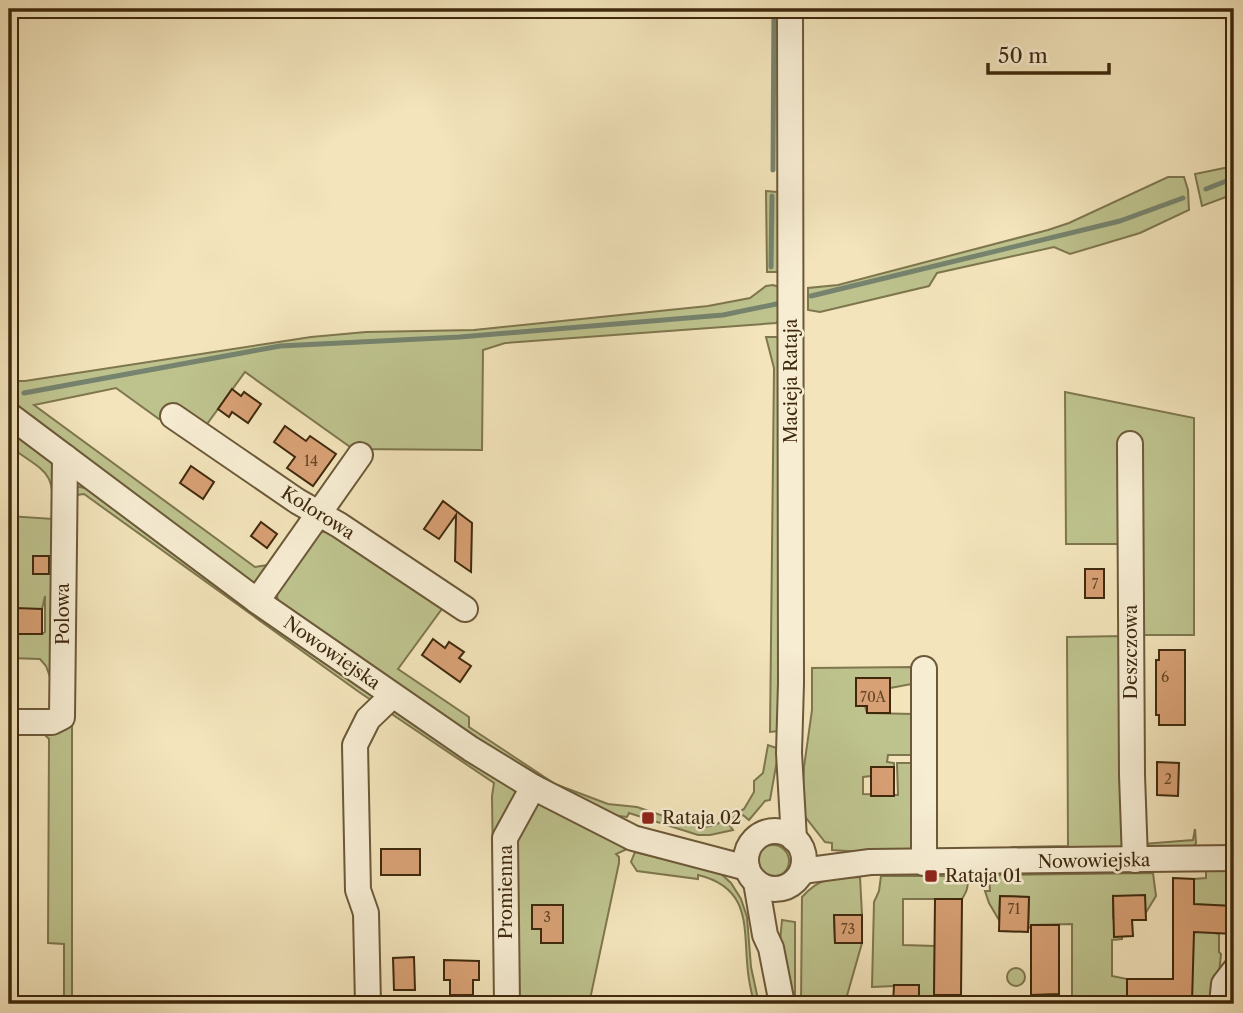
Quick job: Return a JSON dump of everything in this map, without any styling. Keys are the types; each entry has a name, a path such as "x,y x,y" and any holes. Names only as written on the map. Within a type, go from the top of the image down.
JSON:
{"street":[{"name":"Macieja Rataja","path":"771,948 779,900 795,861 789,753 790,9"},
{"name":"Nowowiejska","path":"9,415 257,601 471,749 533,787 618,831 752,875"},
{"name":"Kolorowa","path":"173,416 465,609"},
{"name":"Deszczowa","path":"1130,444 1132,775 1136,860"},
{"path":"257,601 360,455"},
{"name":"Polowa","path":"9,722 52,722 62,717 64,708 65,457"},
{"path":"924,669 924,863"},
{"path":"368,1004 366,913 358,890 355,745 368,719 393,696"},
{"name":"Macieja Rataja","path":"758,839 776,804 789,753"},
{"name":"Promienna","path":"507,1004 505,838 533,787"},
{"path":"783,832 795,861 774,889 752,875 746,856 758,839 783,832"},
{"name":"Nowowiejska","path":"678,851 758,839"},
{"name":"Nowowiejska","path":"795,861 815,853 870,862 924,863 1234,858"},
{"name":"Macieja Rataja","path":"752,875 782,1004"},
{"path":"1222,1004 1224,984 1234,971"}],"green space":[{"path":"1234,166 1234,194 1202,206 1195,174"},
{"path":"1168,177 1184,177 1189,210 1140,233 1070,254 1054,247 937,273 929,286 820,312 808,310 808,288 838,285 1048,230"},
{"path":"766,191 780,194 782,265 778,272 767,272"},
{"path":"766,286 782,288 781,318 776,323 505,343 483,350 482,450 353,449 245,372 207,424 174,411 159,419 116,388 34,405 255,567 274,564 260,582 247,582 9,406 9,381 25,381 311,337 366,332 474,330 708,306 750,298"},
{"path":"766,337 776,337 783,341 779,731 770,732 774,368"},
{"path":"1065,392 1194,418 1194,635 1141,635 1140,544 1066,544"},
{"path":"9,428 54,462 76,486 89,489 627,849 616,854 619,863 589,1004 495,1004 494,783 359,692 84,494 77,495 53,685 46,666 40,659 9,658 9,516 53,519 53,503 50,481 46,474 9,446","holes":["34,556 50,556 49,574 33,574","45,596 45,632 15,634 15,609 42,609"]},
{"path":"336,531 444,606 398,669 469,717 469,727 555,784 608,804 637,807 687,824 705,827 715,825 744,809 754,792 754,781 763,773 768,745 779,749 770,800 765,801 749,820 743,815 729,819 728,823 733,830 698,835 629,813 627,817 603,814 529,774 278,605 277,594 320,532"},
{"path":"1123,636 1143,844 1193,840 1195,829 1196,843 1192,849 1012,852 1012,847 1068,846 1067,637"},
{"path":"913,667 912,684 890,688 890,678 857,678 867,713 913,714 914,755 888,755 887,762 894,763 894,767 871,767 871,776 863,777 863,794 898,795 897,763 914,763 915,850 877,853 832,850 832,843 825,842 802,810 804,767 812,710 812,668"},
{"path":"72,720 72,1004 64,1004 64,944 48,943 49,739 44,734"},
{"path":"773,845 784,850 789,861 784,872 773,877 762,872 757,861 762,850"},
{"path":"635,852 720,873 731,883 741,899 747,917 751,967 759,1004 754,1004 742,913 737,900 716,881 698,875 698,879 637,871 631,862"},
{"path":"1234,870 1234,906 1215,906 1214,933 1219,934 1221,954 1216,1004 1072,1004 1072,924 1028,927 1029,897 1000,896 999,920 985,891 990,891 989,876 1153,873 1156,896 1145,914 1113,896 1113,918 1122,939 1112,940 1112,976 1127,979 1128,1002 1191,1002 1194,879 1206,878 1206,871"},
{"path":"881,876 924,876 925,879 933,880 934,876 965,876 967,888 962,899 903,899 903,945 935,946 934,995 940,995 944,1004 919,1004 918,985 872,987 874,902"},
{"path":"860,877 862,915 834,916 835,943 862,943 846,999 843,1004 801,1004 802,897 822,882 835,878"},
{"path":"782,920 795,922 795,1004 790,1004 780,942"},
{"path":"1012,968 1020,968 1025,977 1023,984 1012,986 1007,981 1007,973"}],"building":[{"path":"232,389 241,396 244,392 261,404 248,423 232,412 229,417 218,409"},
{"path":"285,426 306,441 310,436 336,454 313,486 287,468 295,457 274,442"},
{"path":"191,466 214,482 203,499 180,483"},
{"path":"443,501 472,523 471,572 455,561 456,515 439,539 424,529"},
{"path":"261,522 277,534 267,548 251,536"},
{"path":"33,556 49,556 49,574 33,574"},
{"path":"1085,569 1104,569 1104,598 1085,598"},
{"path":"15,608 42,609 42,634 14,634"},
{"path":"433,639 445,648 449,642 464,652 459,658 471,666 460,682 422,655"},
{"path":"1159,650 1185,650 1185,725 1159,725 1159,715 1156,715 1156,660 1159,660"},
{"path":"856,678 890,678 890,713 867,713 867,706 856,706"},
{"path":"1157,762 1179,763 1178,796 1157,795"},
{"path":"871,767 894,767 894,796 871,796"},
{"path":"381,849 420,849 420,875 381,875"},
{"path":"1173,878 1194,879 1194,904 1234,906 1234,934 1194,932 1192,1002 1127,1002 1127,979 1173,979"},
{"path":"1145,895 1146,920 1132,920 1133,936 1114,937 1113,896"},
{"path":"1000,896 1029,897 1028,932 999,931"},
{"path":"935,899 962,899 961,995 934,995"},
{"path":"532,905 563,905 563,943 541,943 541,929 532,929"},
{"path":"834,915 862,915 862,943 835,943"},
{"path":"1031,925 1059,925 1059,994 1031,995"},
{"path":"414,957 415,990 394,990 393,958"},
{"path":"444,960 479,961 479,980 473,980 473,995 450,995 450,980 444,980"},
{"path":"894,985 919,985 919,1004 893,1004"}],"waterway":[{"path":"773,170 774,9"},
{"path":"1206,189 1234,178"},
{"path":"771,267 772,196"},
{"path":"811,296 1120,221 1183,198"},
{"path":"24,393 280,346 460,337 723,315 781,303"}],"place":[{"name":"Rataja 02","path":"648,818"},
{"name":"Rataja 01","path":"931,876"}]}
